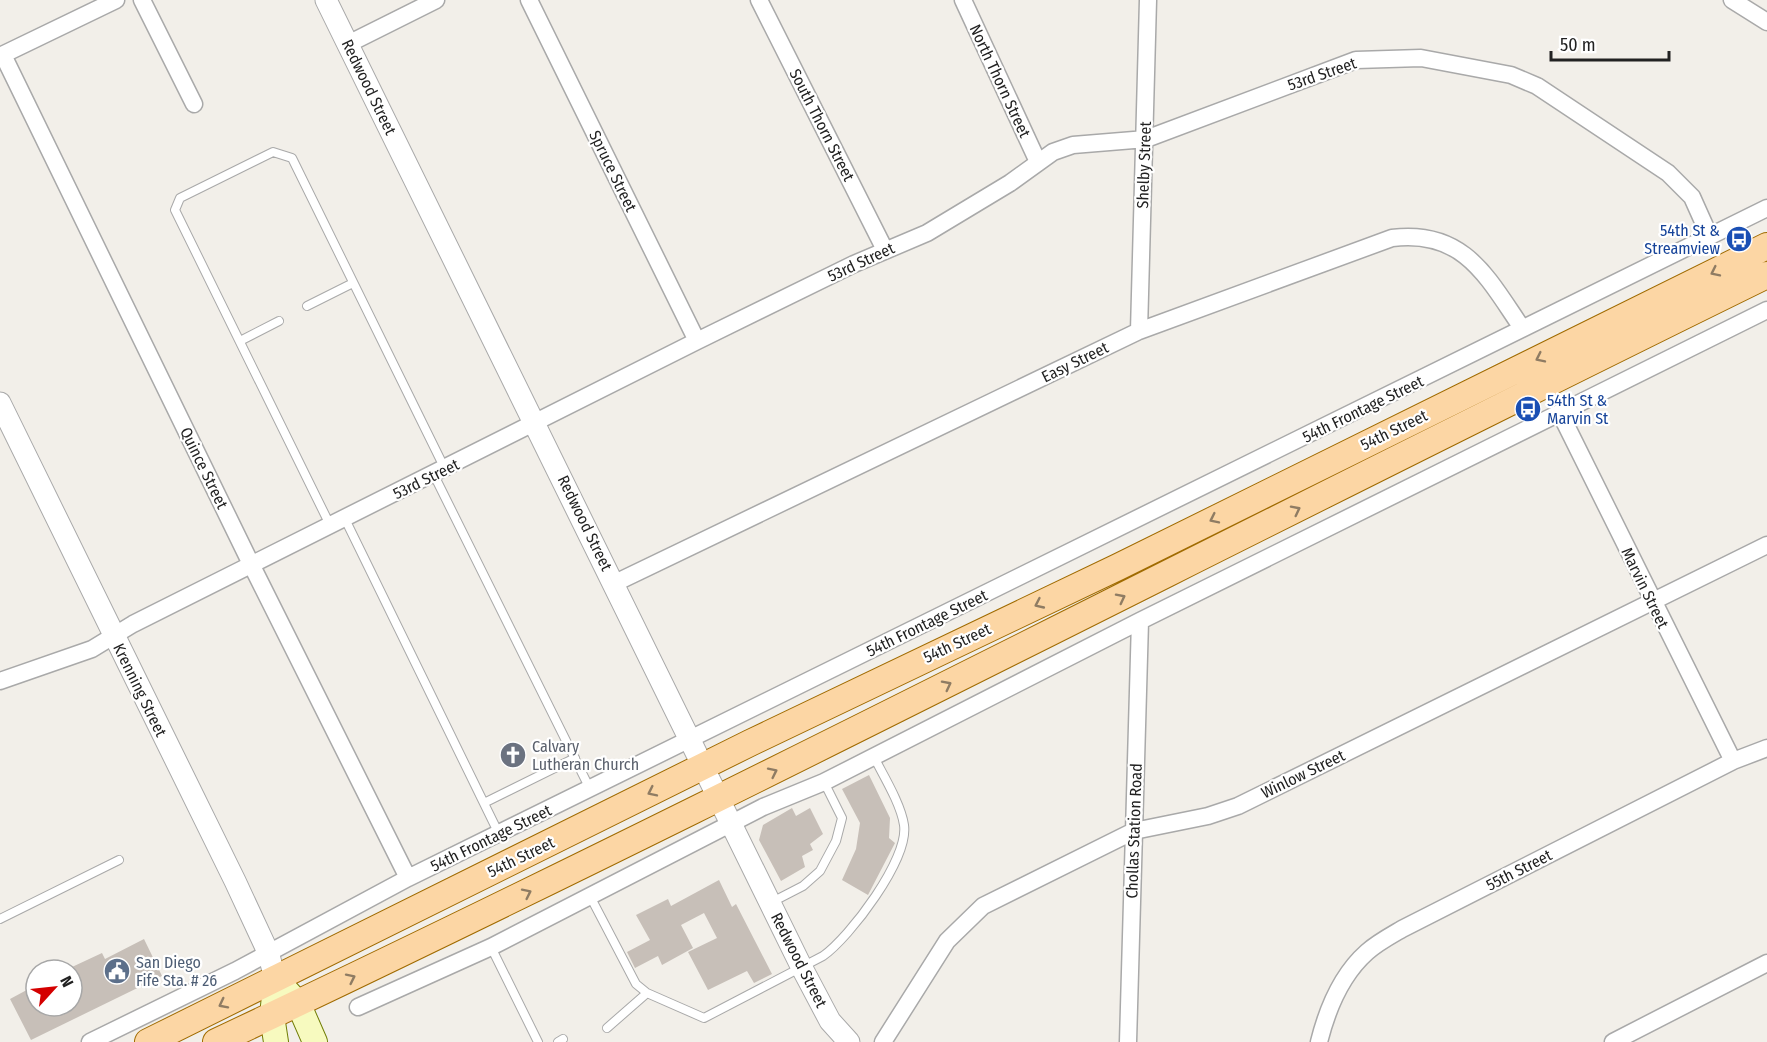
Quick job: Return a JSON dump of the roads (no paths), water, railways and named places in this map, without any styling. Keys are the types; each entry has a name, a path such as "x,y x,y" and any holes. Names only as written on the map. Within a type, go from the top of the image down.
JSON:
{"main road":[{"name":"54th Street","path":"142,1033 275,978 913,663 1118,567 1767,246"},
{"name":"54th Street","path":"216,1042 720,798 1767,275"},
{"path":"275,978 298,1003 315,1042"},
{"path":"275,978 272,1016 276,1042"}],"street":[{"path":"1,56 116,0"},
{"path":"142,0 194,104"},
{"name":"Redwood Street","path":"326,0 615,583 802,968 831,1021 849,1042"},
{"path":"348,44 436,0"},
{"name":"Spruce Street","path":"529,0 697,341"},
{"name":"South Thorn Street","path":"759,0 885,250"},
{"name":"North Thorn Street","path":"963,0 1038,162"},
{"name":"Shelby Street","path":"1139,331 1148,0"},
{"path":"1732,0 1767,22"},
{"name":"Quince Street","path":"1,56 408,878"},
{"name":"53rd Street","path":"0,681 92,649 113,635 251,564 536,424 697,341 885,250 927,233 1010,183 1053,152 1073,145 1146,139 1356,60 1421,58 1510,75 1537,86 1668,173 1692,197 1709,235"},
{"name":"54th Frontage Street","path":"90,1042 142,1033 268,952 408,878 1767,208"},
{"name":"Easy Street","path":"615,583 1139,331 1380,242 1405,237 1443,242 1469,257 1489,279 1522,328"},
{"path":"358,1007 491,948 763,807 824,782 1140,621 1767,310"},
{"name":"Krenning Street","path":"0,404 268,952 275,978"},
{"name":"Marvin Street","path":"1560,414 1652,603 1733,761"},
{"name":"Winlow Street","path":"883,1042 947,941 983,906 1134,831 1208,816 1238,806 1767,545"},
{"name":"Chollas Station Road","path":"1128,1042 1140,621"},
{"name":"55th Street","path":"1319,1042 1327,1012 1348,975 1375,946 1408,926 1733,761 1767,748"},
{"path":"1612,1042 1767,963"}],"lane":[{"path":"499,834 240,341 175,210 180,198 273,152 292,158 590,789"},
{"path":"307,306 353,283"},
{"path":"240,341 279,321"},
{"path":"591,898 636,984 647,993 704,1018 802,968 835,948 857,923 899,857 904,825 874,757"},
{"path":"484,803 575,758"},
{"path":"770,904 803,886 820,871 836,841 842,818 824,782"},
{"path":"0,920 119,860"},
{"path":"491,948 538,1042"},
{"path":"607,1028 647,993"}],"place":[{"name":"54th St & Streamview","path":"1739,239"},
{"name":"54th St & Marvin St","path":"1528,409"},
{"name":"Calvary Lutheran Church","path":"513,755"},
{"name":"San Diego Fife Sta. # 26","path":"117,971"}]}
